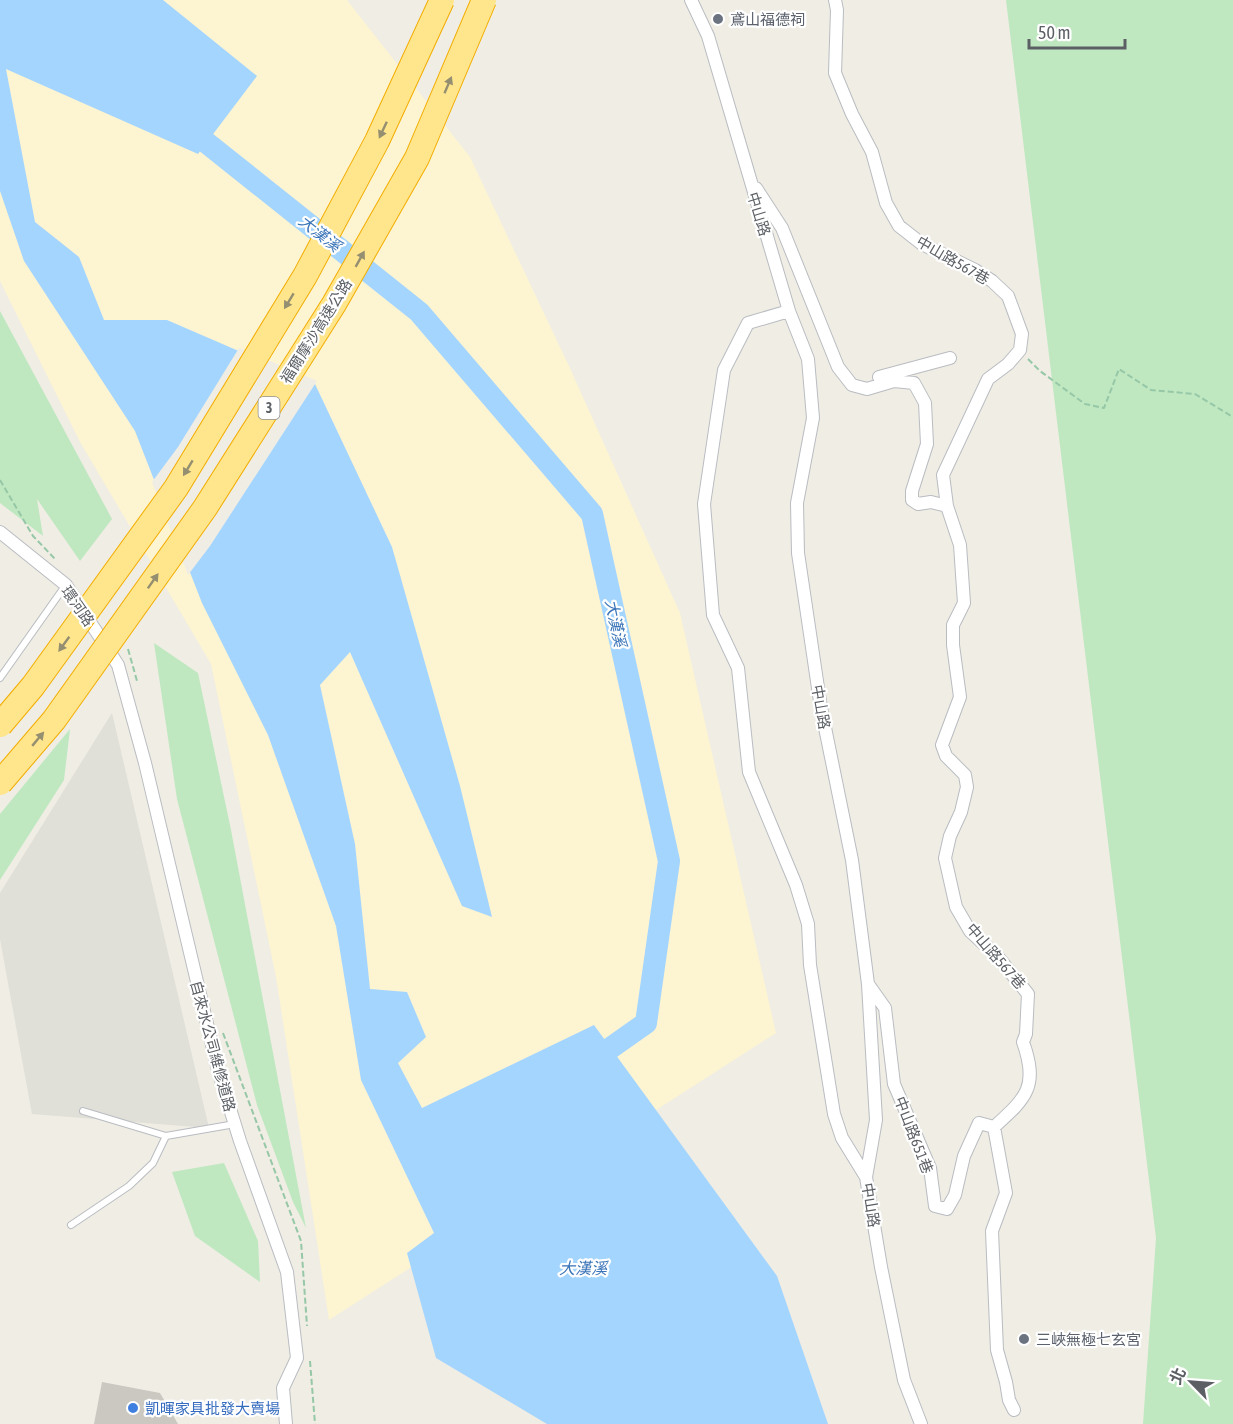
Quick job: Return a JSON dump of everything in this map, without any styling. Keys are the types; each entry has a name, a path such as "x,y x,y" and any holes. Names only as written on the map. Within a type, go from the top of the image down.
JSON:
{"highway":[{"path":"0,725 33,686 182,478 305,276 377,141 442,0"},
{"name":"福爾摩沙高速公路","path":"0,783 54,720 205,508 334,304 417,158 484,0"}],"street":[{"name":"中山路","path":"691,0 708,36 789,311 808,359 813,418 797,503 798,553 821,708 852,860 868,984 876,1120 866,1177 881,1267 904,1380 921,1424"},
{"name":"中山路567巷","path":"835,0 837,10 835,73 872,153 886,203 899,226 922,244 975,270 1008,296 1022,334 1020,350 1008,364 988,379 943,476 947,506 960,545 964,603 953,626 953,645 960,697 942,745 946,756 965,775 968,787 961,812 950,836 945,858 956,907 970,931 998,957 1028,994 1026,1034 1023,1042 1029,1059 1030,1078 1027,1093 1018,1106 994,1127"},
{"path":"748,176 782,228 838,367 852,385 867,388 894,381 914,383 925,403 927,444 912,491 912,500 918,504 931,502 947,506"},
{"path":"789,311 748,323 724,370 704,504 713,615 738,668 749,772 796,885 808,924 810,965 834,1114 842,1138 866,1177"},
{"path":"852,385 950,358"},
{"name":"環河路","path":"0,532 66,585 118,665"},
{"name":"自來水公司維修道路","path":"118,665 145,763 218,1070 287,1272 297,1358 283,1388 286,1424"},
{"name":"中山路651巷","path":"868,984 885,1008 894,1084 930,1168 935,1206 946,1209 955,1195 964,1156 979,1123 994,1127"},
{"path":"994,1127 1006,1193 992,1231 997,1350 1009,1400 1014,1410"}],"lane":[{"path":"0,678 66,585"},
{"path":"83,1111 166,1136 235,1124"},
{"path":"71,1225 129,1186 153,1163 166,1136"}],"path":[{"path":"1020,350 1040,371 1085,404 1104,408 1119,369 1151,390 1195,394 1233,417"}],"shaded area":[{"path":"112,713 209,1128 32,1114 0,939 0,893"}],"green space":[{"path":"1006,0 1233,0 1233,1424 1143,1424 1156,1238"},
{"path":"0,311 112,519 80,561 37,499 43,536 0,503"},
{"path":"154,643 198,673 231,830 306,1228 293,1202 257,1105 177,799"},
{"path":"70,729 64,780 0,880 0,814"},
{"path":"224,1163 258,1241 260,1282 195,1236 172,1172"}],"sand":[{"path":"0,0 347,0 470,157 569,366 680,613 776,1033 329,1320 276,977 211,664 80,442 0,281"}],"water":[{"name":"大漢溪","path":"0,0 163,0 257,76 198,154 6,69 35,222 79,257 104,320 167,320 315,384 392,547 460,786 492,917 462,906 350,652 320,685 355,844 370,989 407,992 426,1037 398,1063 422,1108 594,1025 777,1276 828,1424 547,1424 436,1358 407,1253 434,1233 361,1080 336,926 268,735 202,603 135,431 24,261 0,191"}],"pier":[{"path":"239,348 317,381 210,546 188,575 152,482 178,447"}],"building":[{"name":"凱暉家具批發大賣場","path":"102,1382 160,1393 178,1424 94,1424"}],"waterway":[{"name":"大漢溪","path":"183,124 419,312 592,514 669,861 646,1023 585,1066"}],"place":[{"name":"鳶山福德祠","path":"718,19"},
{"name":"三峽無極七玄宮","path":"1024,1339"},
{"name":"凱暉家具批發大賣場","path":"133,1408"}]}
